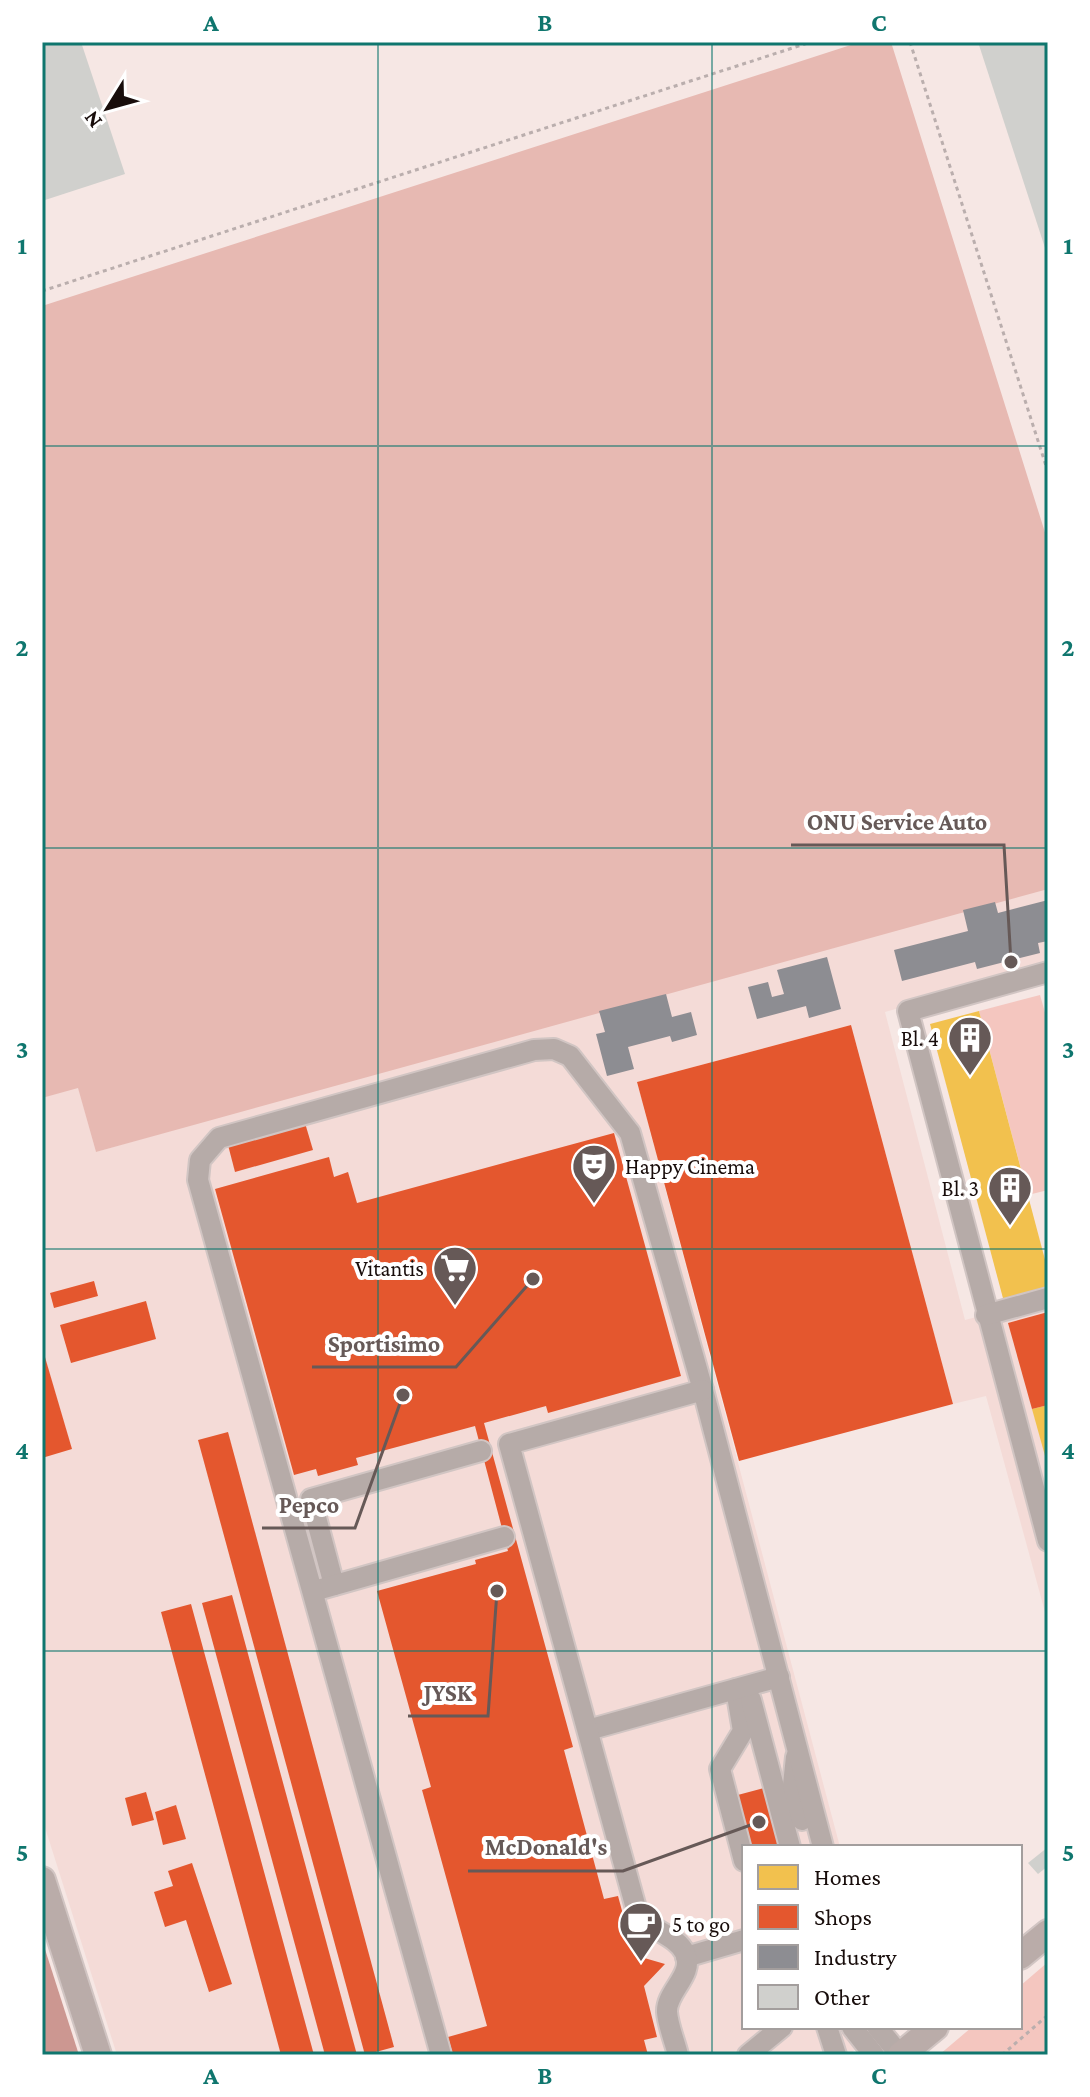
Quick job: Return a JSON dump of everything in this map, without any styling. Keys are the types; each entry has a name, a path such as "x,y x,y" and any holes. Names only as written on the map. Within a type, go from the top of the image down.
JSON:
{"main road":[{"path":"42,1880 98,2055"},
{"path":"1022,1954 1048,1933"},
{"path":"900,2055 932,2029"}],"lane":[{"path":"1048,972 908,1011 1048,1541"},
{"path":"441,2055 309,1592 198,1180 200,1160 219,1138 534,1050 554,1049 570,1056 630,1133 703,1390 798,1749 793,1785 803,1824 819,1845"},
{"path":"986,1315 1048,1298"},
{"path":"334,1585 311,1499 703,1390"},
{"path":"494,1448 517,1534 588,1730 637,1912 646,1925 679,1944 686,1957 686,1968 667,2009 678,2055"},
{"path":"309,1592 517,1534"},
{"path":"588,1730 779,1677"},
{"path":"742,1688 789,1845"},
{"path":"742,1688 743,1731 720,1769 742,1853"},
{"path":"686,1957 742,1941"},
{"path":"748,2055 780,2029"},
{"path":"828,2029 836,2055"},
{"path":"854,2029 874,2055"},
{"path":"879,2029 900,2055"}],"path":[{"path":"42,291 811,42"},
{"path":"910,42 1048,472"},
{"path":"42,1118 44,1124"},
{"path":"1002,2055 1048,2015"}],"shaded area":[{"path":"860,42 891,42 1048,542 1048,889 96,1152 78,1088 42,1098 42,306"},
{"path":"1048,888 1048,966 885,1012 965,1320 1048,1298 1048,1623 986,1396 953,1404 851,1025 637,1082 839,1845 742,1845 742,2029 879,2029 849,2055 117,2055 42,1818 42,1098 78,1087 96,1152 588,1011"},
{"path":"1040,995 1048,1023 1048,1190 1028,1195 979,1011"},
{"path":"42,1940 79,2055 42,2055"},
{"path":"1048,1962 1048,2055 939,2055 970,2029 1022,2029 1022,1984"}],"building: Homes":[{"path":"979,1011 1048,1271 1048,1290 1004,1302 930,1024"},
{"path":"1048,1405 1048,1463 1047,1463 1032,1409"}],"building: Shops":[{"path":"851,1025 953,1404 739,1461 637,1082"},
{"path":"305,1123 313,1150 235,1172 228,1145"},
{"path":"614,1133 681,1376 548,1413 546,1406 484,1423 573,1747 564,1750 604,1899 618,1896 634,1955 665,1964 644,1986 657,2037 644,2040 648,2055 453,2055 448,2037 487,2026 422,1790 431,1787 377,1591 476,1564 475,1560 508,1551 475,1426 356,1458 358,1465 318,1476 316,1469 294,1475 215,1189 329,1157 334,1177 348,1172 357,1203"},
{"path":"94,1281 98,1296 54,1308 50,1293"},
{"path":"146,1301 156,1339 71,1363 60,1325"},
{"path":"1048,1312 1048,1405 1032,1409 1008,1323"},
{"path":"42,1347 72,1449 42,1458"},
{"path":"228,1432 394,2047 365,2055 198,1440"},
{"path":"232,1595 357,2055 325,2055 202,1603"},
{"path":"191,1604 314,2055 281,2055 161,1612"},
{"path":"768,1787 783,1845 746,1845 734,1796"},
{"path":"146,1792 154,1820 132,1826 125,1798"},
{"path":"176,1805 186,1839 163,1845 155,1812"},
{"path":"192,1863 232,1984 209,1992 186,1920 165,1927 154,1892 173,1886 168,1871"}],"building: Industry":[{"path":"1048,900 1048,941 1038,943 1040,953 977,969 975,962 902,981 894,950 968,931 963,910 995,902 998,913"},
{"path":"827,957 841,1009 809,1018 806,1006 757,1019 748,987 768,982 772,997 784,994 777,970"},
{"path":"666,994 672,1017 691,1012 697,1035 672,1042 670,1036 628,1047 634,1069 607,1076 596,1034 605,1032 599,1011"}],"building: Other":[{"path":"42,42 81,42 125,174 42,201"},
{"path":"978,42 1048,42 1048,254 1047,254"},
{"path":"1048,1847 1048,1866 1038,1874 1028,1863"}],"place":[{"name":"ONU Service Auto","path":"1011,962"},
{"name":"Bl. 4","path":"970,1077"},
{"name":"Happy Cinema","path":"594,1205"},
{"name":"Bl. 3","path":"1010,1227"},
{"name":"Sportisimo","path":"533,1279"},
{"name":"Vitantis","path":"455,1307"},
{"name":"Pepco","path":"403,1395"},
{"name":"JYSK","path":"497,1591"},
{"name":"McDonald's","path":"759,1822"},
{"name":"5 to go","path":"641,1963"}]}
